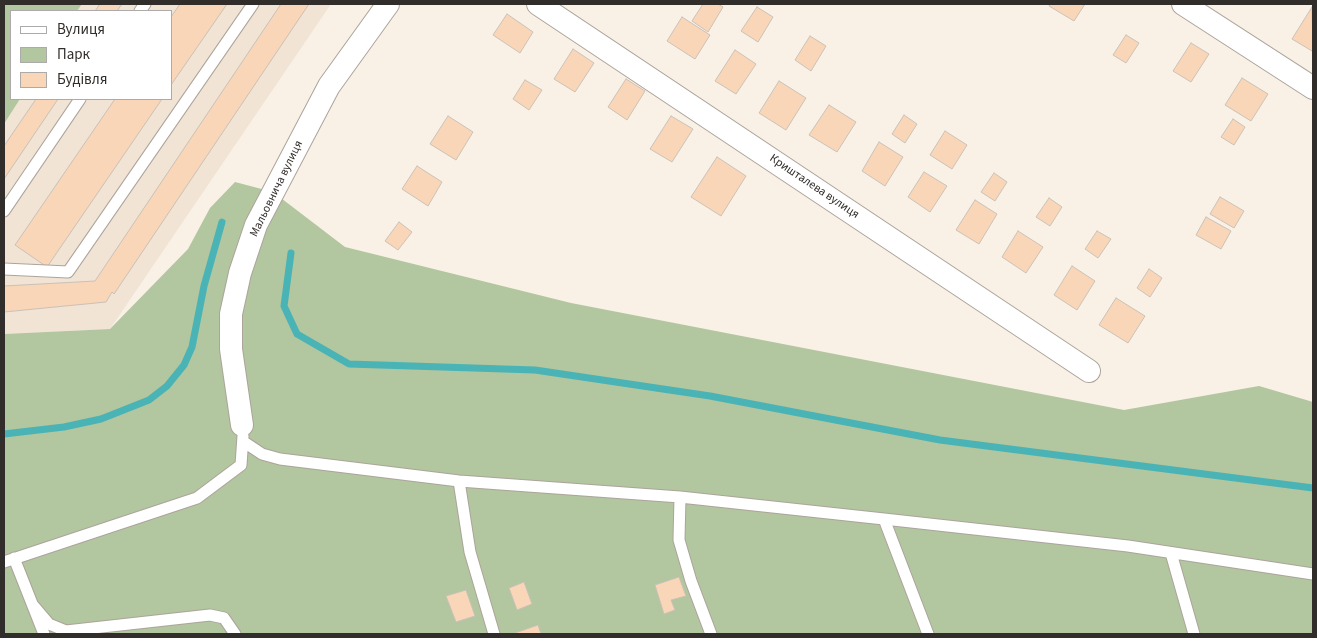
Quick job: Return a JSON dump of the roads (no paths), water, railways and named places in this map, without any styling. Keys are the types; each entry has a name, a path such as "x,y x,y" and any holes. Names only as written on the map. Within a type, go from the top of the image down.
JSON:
{"street":[{"name":"Мальовнича вулиця","path":"243,434 231,349 231,314 240,273 256,225 330,86 388,4"},
{"name":"Кришталева вулиця","path":"538,4 1090,371"},
{"path":"1183,4 1313,88"}],"lane":[{"path":"4,269 68,272 253,4"},
{"path":"4,210 79,100"},
{"path":"243,434 262,454 280,459 459,481 680,497 884,519 1171,553 1313,574"},
{"path":"44,634 32,604 9,560 197,498 241,465 243,434"},
{"path":"459,481 470,552 494,634"},
{"path":"680,497 679,540 691,581 712,634"},
{"path":"884,519 928,634"},
{"path":"1171,553 1194,634"},
{"path":"32,604 49,624 66,631 210,615 224,618 235,634"}],"waterway":[{"path":"4,434 64,427 101,419 149,400 167,386 184,365 192,347 204,286 222,222"},
{"path":"291,253 284,306 297,334 349,364 535,370 710,396 940,440 1313,488"}]}
